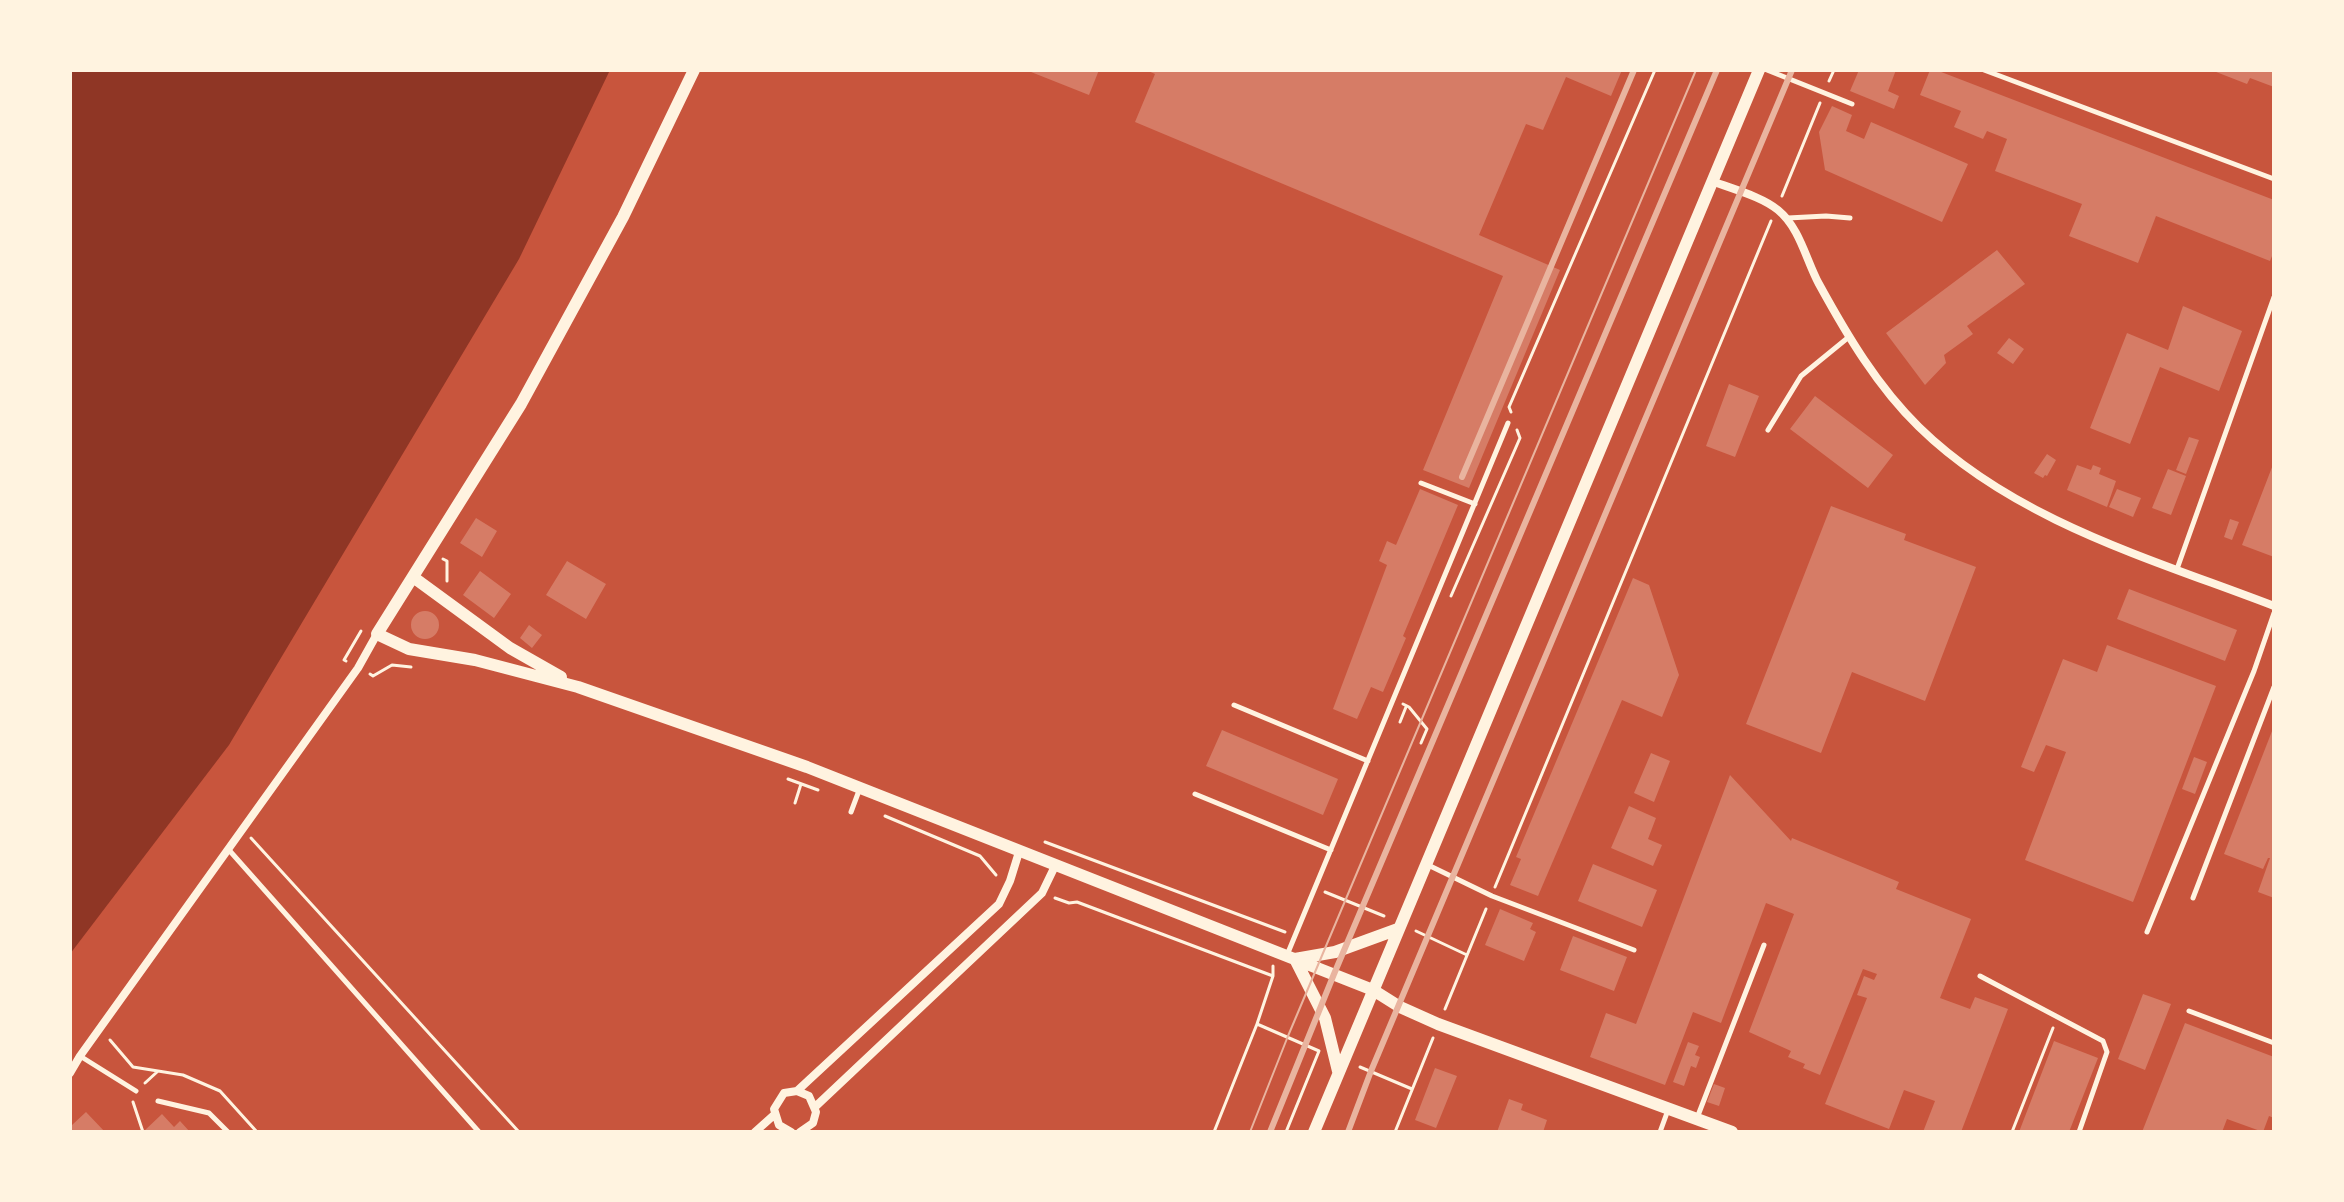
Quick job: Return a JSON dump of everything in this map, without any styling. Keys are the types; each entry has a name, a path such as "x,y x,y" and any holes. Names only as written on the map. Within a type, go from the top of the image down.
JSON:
{"street":[{"path":"70,1073 358,668 521,404 623,217 694,70"},
{"path":"1314,1132 1339,1063 1373,990 1759,70"},
{"path":"1712,181 1777,208 1787,218 1818,282 1870,371 1919,427 1977,476 2044,514 2274,606"},
{"path":"413,577 510,648 578,687"},
{"path":"377,634 409,649 475,660 578,687 861,787 1373,990 1400,1007 1438,1024 1732,1132"},
{"path":"755,1132 774,1115 779,1097 797,1091 999,904 1019,852"},
{"path":"815,1107 1042,893 1055,866"},
{"path":"1291,957 1335,952 1398,929"},
{"path":"1291,957 1325,1018 1339,1063"},
{"path":"70,1065 80,1056"},
{"path":"797,1091 809,1096 815,1107 815,1118 807,1130"},
{"path":"774,1115 779,1125 789,1132"}],"lane":[{"path":"1767,70 1852,104"},
{"path":"1984,70 2274,179"},
{"path":"1787,218 1850,218"},
{"path":"2177,569 2274,297"},
{"path":"1768,430 1801,376 1850,336"},
{"path":"1291,957 1331,850 1508,423"},
{"path":"1421,483 1475,504"},
{"path":"2147,932 2254,671 2274,613"},
{"path":"2193,898 2274,687"},
{"path":"1234,705 1368,761"},
{"path":"851,812 861,787"},
{"path":"1195,794 1331,850"},
{"path":"229,850 479,1132"},
{"path":"1425,864 1492,896 1634,950"},
{"path":"1696,1119 1764,945"},
{"path":"1980,976 2103,1041 2107,1052 2079,1132"},
{"path":"2189,1011 2274,1043"},
{"path":"80,1056 136,1091"},
{"path":"158,1101 209,1113 228,1132"},
{"path":"1660,1132 1669,1109"}],"path":[{"path":"1395,1132 1834,70"},
{"path":"373,676 392,665 422,668"},
{"path":"1400,722 1405,705 1427,729 1421,743"},
{"path":"787,778 828,794"},
{"path":"882,815 980,856 986,868 1010,881"},
{"path":"244,829 363,961 424,1022 519,1132"},
{"path":"1329,893 1333,885"},
{"path":"305,897 309,892"},
{"path":"1042,893 1109,912 1273,976 1214,1132"},
{"path":"1353,903 1356,895"},
{"path":"334,929 339,924"},
{"path":"363,961 368,956"},
{"path":"393,993 397,989"},
{"path":"2012,1132 2057,1016"},
{"path":"1257,1024 1339,1063 1412,1089"},
{"path":"100,1028 133,1067 183,1075 222,1090 257,1132"},
{"path":"1286,1132 1319,1051"},
{"path":"452,1058 457,1054"},
{"path":"482,1092 487,1087"},
{"path":"512,1125 517,1121"}],"shaded area":[{"path":"70,70 610,70 519,259 229,745 70,954"}],"building":[{"path":"1026,70 1099,70 1089,95"},
{"path":"1146,70 1622,70 1611,96 1566,77 1543,130 1526,124 1479,235 1560,270 1469,488 1423,470 1503,276 1135,122 1155,74"},
{"path":"1859,70 1896,70 1888,91 1899,96 1894,109 1850,91"},
{"path":"1930,70 2274,200 2274,251 2270,261 2156,216 2138,263 2069,236 2082,204 1995,171 2007,139 1987,131 1983,139 1954,127 1961,111 1920,95"},
{"path":"2211,70 2274,70 2274,87 2250,78 2247,84"},
{"path":"1832,106 1852,115 1846,131 1864,139 1871,122 1968,164 1942,222 1825,170 1819,132"},
{"path":"1997,250 2025,284 1967,326 1973,334 1944,355 1946,363 1925,385 1886,333"},
{"path":"2183,306 2242,331 2219,391 2160,367 2130,444 2090,428 2127,333 2168,350"},
{"path":"2009,338 2024,349 2013,364 1997,353"},
{"path":"1729,384 1759,396 1735,457 1706,446"},
{"path":"1815,396 1893,455 1868,488 1790,429"},
{"path":"2189,437 2199,440 2186,474 2176,470"},
{"path":"2047,454 2056,460 2043,478 2034,473"},
{"path":"2274,462 2274,557 2242,545"},
{"path":"2077,465 2091,470 2093,465 2101,468 2099,474 2116,481 2107,507 2067,490"},
{"path":"2168,469 2186,476 2171,515 2152,508"},
{"path":"1420,489 1458,505 1383,692 1371,687 1357,719 1333,709 1387,565 1379,561 1387,541 1396,545"},
{"path":"2117,489 2141,498 2133,517 2109,507"},
{"path":"1831,506 1906,534 1904,540 1976,567 1925,701 1852,672 1821,753 1746,724"},
{"path":"476,518 497,531 482,557 460,543"},
{"path":"2230,519 2239,522 2232,540 2224,537"},
{"path":"567,561 606,584 586,619 546,595"},
{"path":"480,571 511,594 494,618 463,595"},
{"path":"1633,578 1649,585 1679,675 1662,717 1622,700 1538,896 1510,885 1521,859 1516,857"},
{"path":"2129,589 2237,630 2225,661 2117,619"},
{"path":"425,611 435,615 439,625 435,635 425,639 415,635 411,625 415,615"},
{"path":"529,625 542,635 532,648 520,638"},
{"path":"2107,645 2216,686 2133,902 2025,860 2066,752 2046,745 2034,772 2021,767 2063,659 2097,672"},
{"path":"2274,726 2274,898 2258,892 2270,858 2263,869 2224,854"},
{"path":"1222,730 1338,779 1323,815 1206,766"},
{"path":"1651,753 1670,761 1654,802 1634,793"},
{"path":"2194,757 2207,762 2195,794 2182,789"},
{"path":"1730,775 1791,841 1792,838 1899,882 1896,889 1971,919 1940,998 1970,1009 1975,997 2008,1009 1961,1132 1923,1132 1935,1101 1904,1090 1889,1129 1825,1104 1867,998 1857,995 1864,976 1874,980 1877,974 1863,969 1820,1075 1788,1057 1791,1051 1749,1032 1794,914 1766,903 1721,1023 1693,1012 1665,1085 1590,1057 1606,1013 1636,1024"},
{"path":"1629,806 1656,818 1648,839 1662,845 1653,866 1611,848"},
{"path":"1593,864 1657,890 1642,927 1578,901"},
{"path":"1500,909 1533,923 1530,929 1536,932 1524,961 1485,945"},
{"path":"1573,936 1627,957 1614,991 1560,970"},
{"path":"2143,994 2171,1004 2145,1070 2118,1059"},
{"path":"2185,1023 2274,1057 2274,1118 2269,1116 2263,1132 2227,1119 2222,1132 2142,1132"},
{"path":"2054,1041 2098,1058 2069,1132 2019,1132"},
{"path":"1688,1042 1699,1046 1695,1055 1700,1057 1696,1068 1691,1066 1684,1086 1673,1082"},
{"path":"1435,1068 1457,1076 1436,1128 1415,1120"},
{"path":"1714,1084 1725,1088 1719,1106 1707,1102"},
{"path":"1509,1099 1523,1104 1521,1110 1547,1120 1543,1132 1497,1132"},
{"path":"86,1112 105,1132 70,1132 70,1124"},
{"path":"162,1114 174,1127 180,1121 190,1132 143,1132"}],"tram line":[{"path":"1250,1132 1696,70"}],"railway":[{"path":"1462,477 1634,70"},
{"path":"1270,1132 1717,70"},
{"path":"1348,1132 1792,70"}]}
